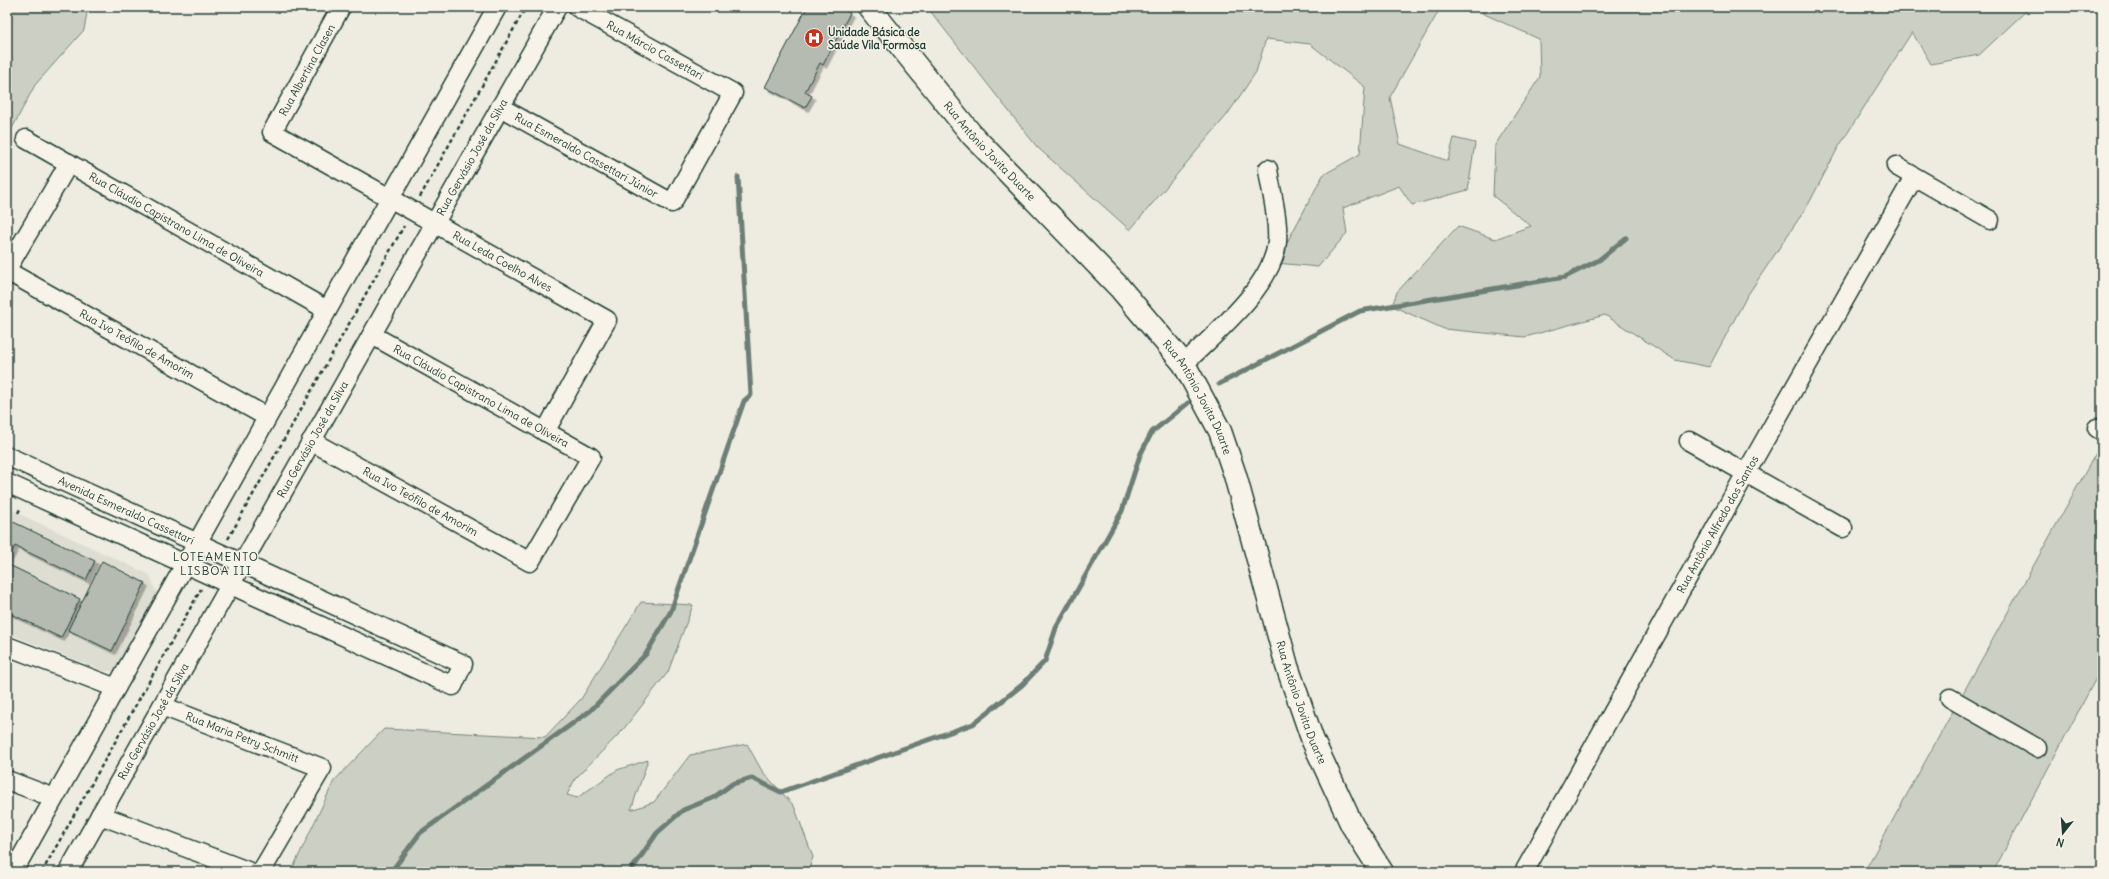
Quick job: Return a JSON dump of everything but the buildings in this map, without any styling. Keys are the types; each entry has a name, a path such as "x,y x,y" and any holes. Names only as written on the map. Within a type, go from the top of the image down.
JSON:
{"main road":[{"name":"Rua Antônio Jovita Duarte","path":"869,7 972,135 1119,287 1184,364 1220,432 1235,475 1287,666 1313,741 1352,825 1382,872"}],"street":[{"name":"Rua Albertina Clasen","path":"272,132 341,7"},
{"path":"13,872 497,7"},
{"name":"Rua Gervásio José da Silva","path":"68,872 557,7"},
{"name":"Rua Márcio Cassettari","path":"577,7 733,93 672,202"},
{"name":"Rua Esmeraldo Cassettari Júnior","path":"500,107 672,202"},
{"name":"Rua Leda Coelho Alves","path":"272,132 607,320 545,432"},
{"name":"Rua Cláudio Capistrano Lima de Oliveira","path":"26,139 327,310"},
{"path":"7,270 69,163"},
{"path":"1896,166 1990,220"},
{"path":"1184,364 1258,288 1270,267 1277,242 1268,169"},
{"name":"Rua Antônio Alfredo dos Santos","path":"1524,872 1746,473 1914,177"},
{"name":"Rua Ivo Teófilo de Amorim","path":"7,270 268,417"},
{"name":"Rua Cláudio Capistrano Lima de Oliveira","path":"372,335 591,457 530,562"},
{"name":"Rua Ivo Teófilo de Amorim","path":"311,441 530,562"},
{"path":"1689,441 1843,528"},
{"name":"Avenida Esmeraldo Cassettari","path":"7,456 463,664 452,686 230,584"},
{"path":"7,483 230,584"},
{"path":"7,646 116,688"},
{"path":"1950,698 2037,748"},
{"name":"Rua Maria Petry Schmitt","path":"162,706 322,768 260,872"},
{"path":"7,780 54,798"},
{"path":"100,815 250,872"}],"path":[{"path":"221,553 526,7"},
{"path":"42,872 208,574"}],"shaded area":[{"path":"7,7 88,7 84,30 35,85 7,138"},
{"path":"927,7 1441,7 1390,97 1400,144 1448,161 1454,138 1475,143 1468,190 1412,205 1399,186 1343,208 1347,233 1318,267 1276,263 1323,175 1360,154 1365,87 1310,44 1266,39 1256,72 1227,115 1130,230 1037,147"},
{"path":"1485,7 2028,7 2025,12 1979,55 1931,64 1912,32 1838,148 1808,205 1747,296 1709,367 1675,360 1605,315 1525,337 1444,329 1392,306 1397,292 1458,226 1495,239 1531,226 1493,196 1495,145 1540,77 1539,39 1482,13"},
{"path":"2102,442 2102,667 1993,872 1864,872"},
{"path":"7,508 150,575 154,587 160,596 119,668 114,671 104,671 7,633"},
{"path":"641,602 693,605 668,672 622,731 575,779 567,795 577,798 617,770 648,760 631,810 654,802 690,755 747,744 762,771 794,806 813,857 808,872 291,872 334,781 384,729 545,737 581,699"}],"waterway":[{"path":"391,872 420,833 590,711 646,654 671,611 744,401 751,395 738,177"},
{"path":"1219,384 1360,311 1565,277 1599,260 1626,238"},
{"path":"630,872 657,833 683,810 713,798 732,784 752,778 781,792 973,724 1022,685 1045,661 1056,628 1122,511 1140,455 1152,432 1188,403"}],"place":[{"name":"Unidade Básica de Saúde Vila Formosa","path":"814,38"}],"district":[{"name":"LOTEAMENTO LISBOA III","path":"216,564"}]}
